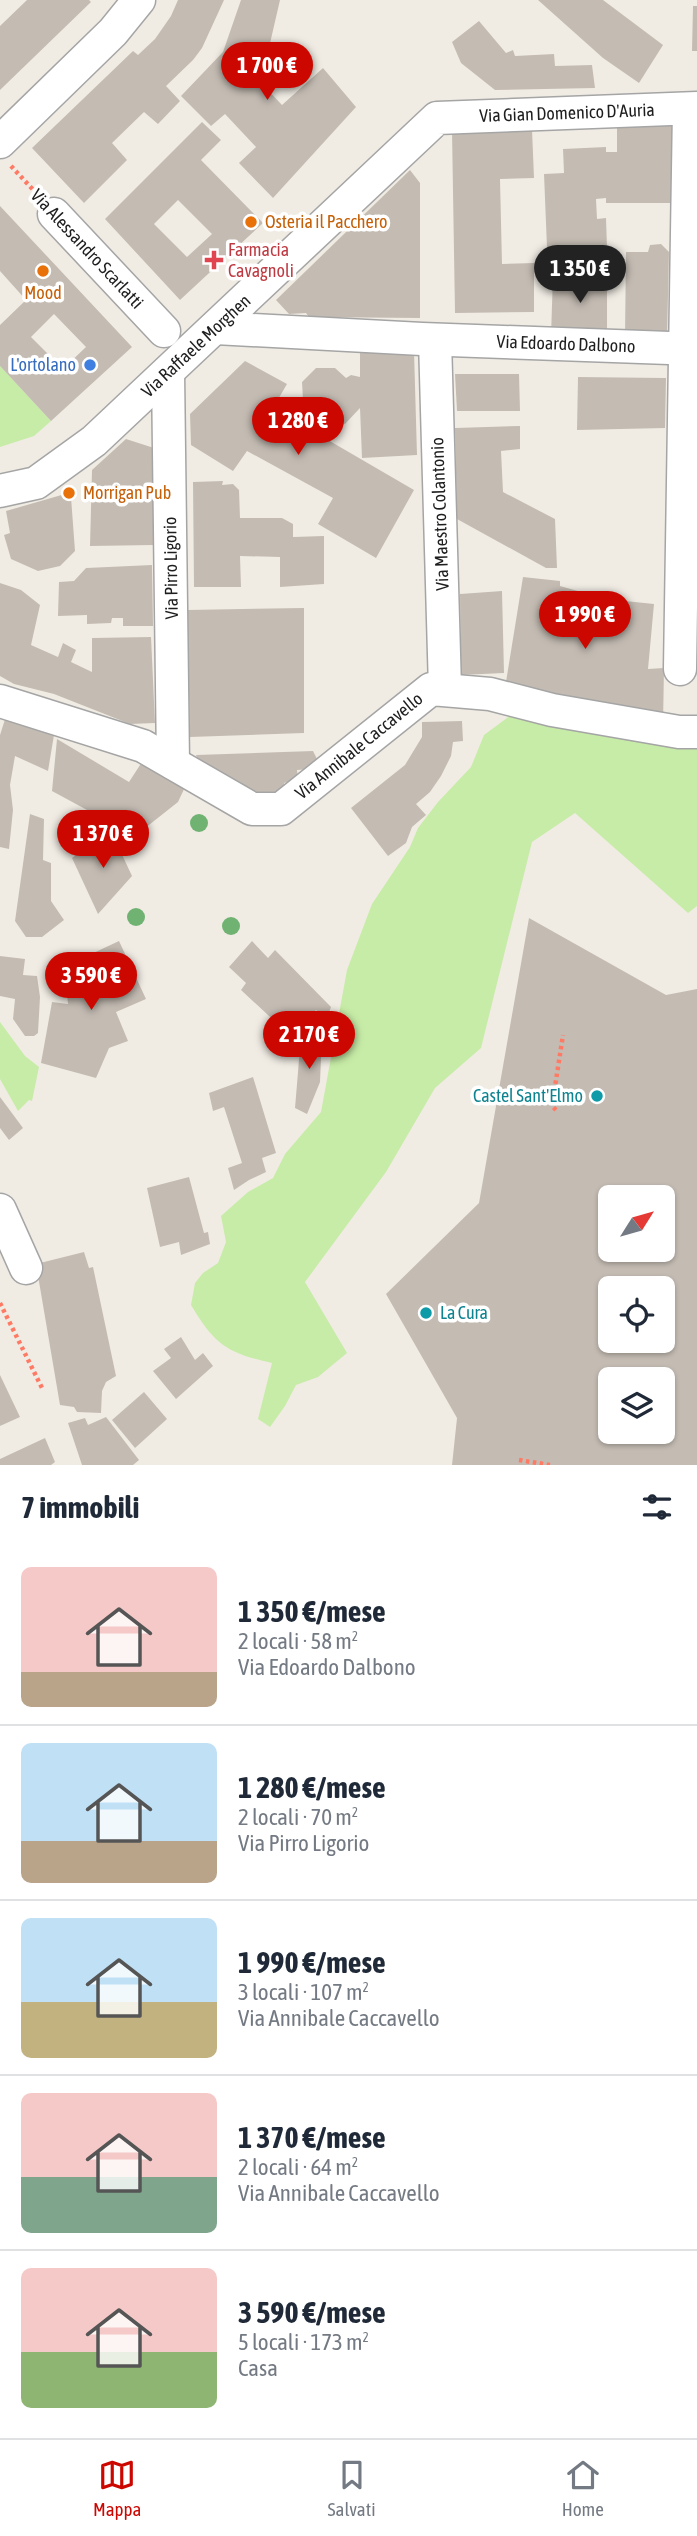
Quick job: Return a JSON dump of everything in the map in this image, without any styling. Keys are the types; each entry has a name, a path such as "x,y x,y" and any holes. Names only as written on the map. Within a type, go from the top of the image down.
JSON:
{"street":[{"path":"6,154 139,0"},
{"path":"680,669 691,349 693,108"},
{"name":"Via Gian Domenico D'Auria","path":"437,118 693,108"},
{"name":"Via Raffaele Morghen","path":"0,491 36,483 94,441 437,118"},
{"name":"Via Alessandro Scarlatti","path":"54,215 164,331"},
{"name":"Via Edoardo Dalbono","path":"215,328 435,340 691,349"},
{"name":"Via Maestro Colantonio","path":"435,340 445,689"},
{"name":"Via Pirro Ligorio","path":"168,372 173,763"},
{"name":"Via Annibale Caccavello","path":"0,701 144,746 252,809 281,809 431,689 490,694 552,710 679,732 697,732"},
{"path":"0,1210 13,1262"}],"path":[{"name":"Via Alessandro Scarlatti","path":"6,154 54,215"},
{"path":"556,1110 551,1106 563,1035"},
{"path":"0,1303 43,1388"},
{"path":"519,1460 550,1465"}],"green space":[{"path":"0,366 51,421 34,436 0,447"},
{"path":"511,715 697,741 697,906 688,913 575,813 532,842 481,1048 435,1088 386,1172 305,1282 347,1353 318,1377 296,1385 270,1427 258,1419 272,1363 233,1351 207,1330 191,1305 195,1283 203,1273 218,1263 226,1242 221,1216 248,1192 273,1178 285,1154 321,1112 347,970 372,904 410,847 418,828 471,767 484,735"},
{"path":"0,1022 25,1056 39,1067 32,1101 29,1100 18,1111 0,1079"}],"building":[{"path":"27,0 91,2 0,90 0,26"},
{"path":"178,0 224,0 202,48 166,86 180,101 158,124 144,112 112,143 127,160 84,203 32,148 133,51 138,55 155,39"},
{"path":"241,0 280,0 268,52 247,68 282,105 323,68 356,107 273,198 239,163 256,147 225,114 211,126 181,96 223,52"},
{"path":"538,0 603,0 663,45 639,83 603,58"},
{"path":"693,6 697,6 697,51 692,51"},
{"path":"479,21 506,53 513,50 515,56 554,54 555,66 592,65 595,88 495,90 461,63 452,42"},
{"path":"202,122 221,140 201,160 263,223 180,300 105,219","holes":["178,200 212,234 187,257 154,224"]},
{"path":"674,123 673,203 606,203 606,198 596,199 597,219 606,218 607,248 547,248 544,174 564,173 563,149 606,147 606,152 617,152 617,125"},
{"path":"532,129 534,178 500,179 502,264 534,263 534,312 455,313 452,131"},
{"path":"410,170 420,183 420,318 309,317 306,313 289,314 276,300"},
{"path":"0,206 132,347 51,421 0,366 0,325 26,300 0,271","holes":["54,314 86,347 63,369 31,337"]},
{"path":"661,244 669,252 667,337 625,336 626,252 648,252 650,245"},
{"path":"607,272 607,336 551,336 553,274"},
{"path":"414,351 417,455 362,458 360,408 345,424 340,422 335,414 318,415 303,401 302,382 316,368 335,368 346,378 351,375 360,377 360,352"},
{"path":"245,361 287,384 273,408 414,490 376,558 318,524 333,498 247,451 233,471 191,445 190,414"},
{"path":"455,374 519,374 520,411 457,411"},
{"path":"578,377 666,378 665,428 577,430"},
{"path":"520,426 520,449 501,451 503,492 555,519 557,568 546,568 457,519 455,428"},
{"path":"126,439 154,448 154,545 90,546 92,470"},
{"path":"223,481 222,485 233,484 239,490 240,518 282,518 293,524 293,537 324,536 324,584 280,587 280,557 240,556 241,587 194,587 193,482"},
{"path":"65,494 71,497 75,551 60,566 38,571 11,559 4,535 10,533 6,511"},
{"path":"152,565 153,626 123,626 123,618 112,618 111,623 87,624 87,615 58,616 59,582 74,581 86,568"},
{"path":"523,577 560,581 560,586 606,599 654,604 648,669 664,668 663,724 505,688"},
{"path":"0,583 21,590 40,605 31,645 58,657 63,643 76,650 71,662 92,672 92,638 151,637 155,723 130,724 54,694 14,684 0,676"},
{"path":"502,591 504,673 461,675 460,594"},
{"path":"304,608 304,733 190,737 187,610"},
{"path":"7,713 55,729 48,771 15,756 10,785 13,810 9,849 0,847 0,735"},
{"path":"462,721 463,741 453,742 451,756 441,776 430,792 416,804 426,815 412,827 406,843 388,856 351,808 405,765 422,737 422,722"},
{"path":"57,739 129,782 142,762 185,787 178,802 135,836 52,791"},
{"path":"313,751 319,763 311,769 297,770 298,779 284,783 285,792 236,793 202,771 196,755"},
{"path":"30,814 44,819 43,860 51,863 51,901 64,920 42,937 26,937 15,921"},
{"path":"111,831 132,876 98,914 72,858"},
{"name":"Castel Sant'Elmo","path":"529,918 666,995 697,989 697,1465 452,1465 457,1418 386,1294 479,1203"},
{"path":"119,941 146,999 116,1012 128,1041 109,1048 96,1078 41,1063 52,1002 68,1004 66,984 70,964"},
{"path":"252,941 268,958 275,950 331,1007 327,1018 316,1010 299,1028 301,1036 294,1035 285,1023 282,1028 241,990 246,983 229,967"},
{"path":"0,956 25,959 23,975 37,976 40,997 38,1033 34,1036 25,1036 13,1019 15,999 0,996"},
{"path":"322,1035 320,1082 307,1114 295,1108 301,1036"},
{"path":"253,1077 276,1153 262,1158 266,1172 234,1190 228,1168 242,1163 224,1107 213,1111 209,1093"},
{"path":"0,1097 23,1128 9,1140 0,1128"},
{"path":"189,1177 204,1233 208,1232 210,1244 181,1255 179,1242 160,1247 147,1188"},
{"path":"84,1252 89,1268 93,1267 116,1376 106,1382 102,1391 101,1413 77,1412 74,1407 60,1405 36,1264"},
{"path":"181,1337 195,1360 203,1353 213,1366 176,1399 153,1371 171,1358 164,1349"},
{"path":"0,1375 20,1417 0,1426"},
{"path":"144,1392 167,1419 135,1448 112,1420"},
{"path":"106,1417 139,1460 133,1465 82,1465 68,1423 85,1418 88,1425"},
{"path":"45,1438 55,1462 51,1465 0,1465 0,1459"}],"place":[{"name":"Osteria il Pacchero","path":"251,222"},
{"name":"Farmacia Cavagnoli","path":"214,260"},
{"name":"Mood","path":"43,271"},
{"name":"L'ortolano","path":"90,365"},
{"name":"Morrigan Pub","path":"69,493"},
{"name":"Castel Sant'Elmo","path":"597,1096"},
{"name":"La Cura","path":"426,1313"}]}
